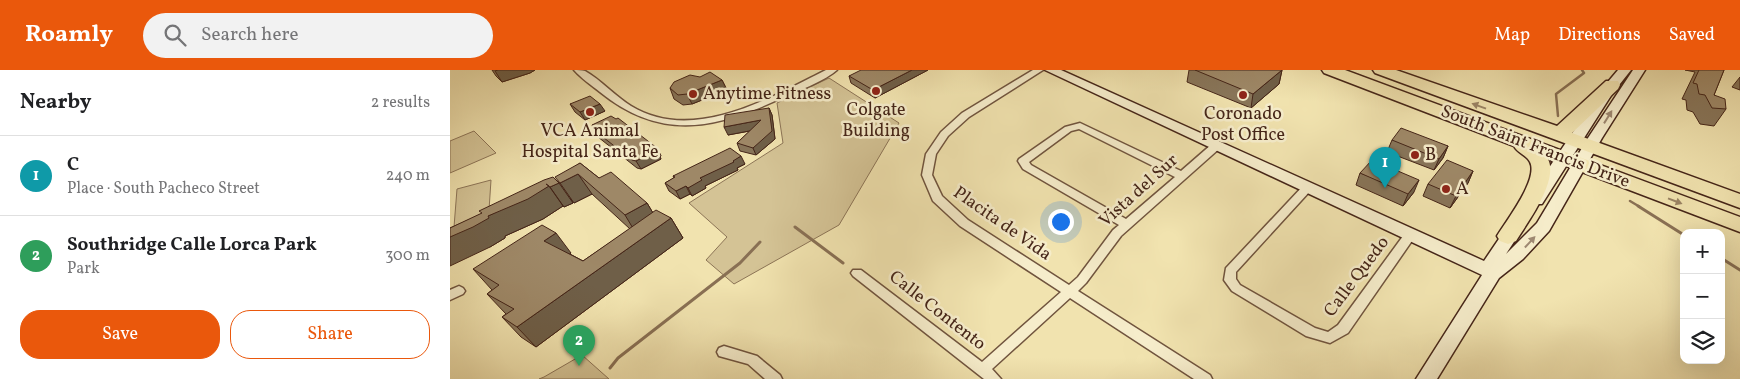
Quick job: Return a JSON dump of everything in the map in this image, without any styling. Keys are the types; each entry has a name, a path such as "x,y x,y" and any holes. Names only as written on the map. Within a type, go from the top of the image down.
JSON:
{"highway":[{"name":"South Saint Francis Drive","path":"1330,70 1447,114 1577,152 1740,225"},
{"name":"South Saint Francis Drive","path":"1381,70 1537,127 1577,152"},
{"path":"1537,127 1559,132 1568,128 1612,85"},
{"path":"1378,88 1740,202"},
{"path":"1447,114 1519,145 1537,157 1542,166 1537,184 1508,236"}],"street":[{"path":"578,70 635,112 659,120 675,122 699,121 745,111 833,70"},
{"name":"Placita de Vida","path":"1039,70 967,114 948,128 938,140 930,155 928,178 938,202 954,216 1205,379"},
{"path":"1051,70 1492,273"},
{"path":"1426,379 1492,273 1518,255 1536,236 1612,85 1625,70"},
{"path":"1492,273 1492,262 1508,236 1577,152 1639,70"},
{"path":"1127,224 1027,168 1023,161 1068,128 1080,126 1182,176"},
{"name":"Vista del Sur","path":"982,370 1088,274 1113,238 1127,224 1216,146"},
{"name":"Calle Quedo","path":"1307,188 1230,271 1230,280 1236,288 1311,332 1330,338 1343,329 1410,235"},
{"name":"Calle Contento","path":"857,273 994,379"},
{"path":"724,352 752,360 775,379"}],"shaded area":[{"path":"829,78 899,123 839,225 734,284 706,260 727,237 689,203 783,143 777,103"},
{"path":"474,131 496,153 450,173 450,141"},
{"path":"491,180 489,210 454,227 457,189"},
{"path":"582,355 609,379 539,379 544,377"}],"building":[{"path":"861,70 912,70 873,90 849,76"},
{"path":"1195,70 1282,70 1253,94"},
{"path":"1699,70 1724,70 1714,95 1725,99 1726,109 1712,108 1705,95 1699,94 1697,84 1693,83"},
{"path":"710,72 722,80 687,94 678,95 670,88 674,82 690,75 700,77"},
{"path":"590,96 600,104 580,112 570,104"},
{"path":"769,108 772,131 753,148 737,143 761,120 724,127 725,115"},
{"path":"611,116 616,119 618,118 657,148 654,149 656,151 636,161 632,160 594,130 596,128 592,125"},
{"path":"1401,128 1448,146 1439,159 1392,140"},
{"path":"730,148 741,156 734,162 700,178 702,180 688,188 686,186 676,191 665,183 675,177 673,176"},
{"path":"1372,160 1419,180 1408,194 1360,173"},
{"path":"1447,160 1473,171 1456,196 1428,184"},
{"path":"580,163 599,178 611,172 647,203 625,215 578,174 560,183 555,177"},
{"path":"553,177 559,183 549,186 528,199 488,216 489,218 473,227 450,237 450,228 482,213 479,211 544,180"},
{"path":"656,210 671,218 517,327 502,317 514,309 487,294 499,285 473,269 542,225 556,233 544,241 583,261"}],"waterway":[{"path":"1558,116 1556,94 1584,73 1582,70"},
{"path":"1630,201 1640,207"},
{"path":"1638,206 1680,232"},
{"path":"795,227 843,263"},
{"path":"610,368 618,358 740,263 760,242"},
{"path":"1725,261 1740,270"}],"place":[{"name":"Colgate Building","path":"876,91"},
{"name":"Anytime Fitness","path":"693,94"},
{"name":"Coronado Post Office","path":"1243,95"},
{"name":"VCA Animal Hospital Santa Fe","path":"590,112"},
{"name":"B","path":"1415,155"},
{"name":"C","path":"1385,188"},
{"name":"A","path":"1446,189"},
{"name":"Southridge Calle Lorca Park","path":"579,366"}]}
